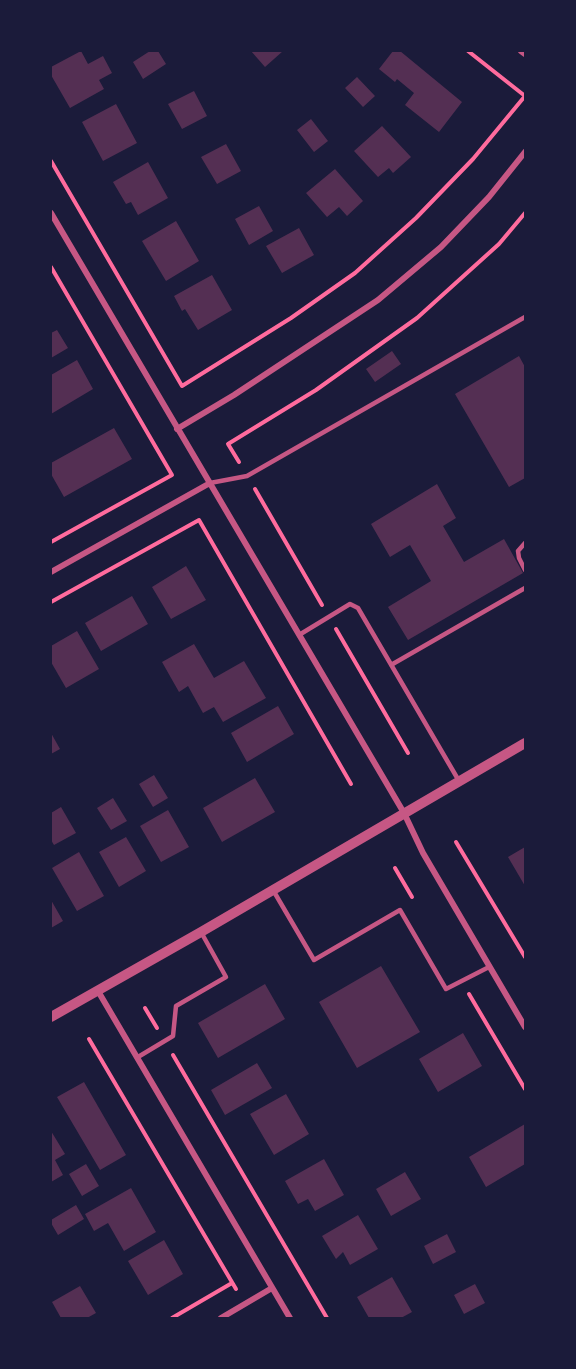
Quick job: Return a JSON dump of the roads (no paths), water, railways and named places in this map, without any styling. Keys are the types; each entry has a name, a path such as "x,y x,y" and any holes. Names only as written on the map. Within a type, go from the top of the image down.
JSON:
{"street":[{"path":"521,51 525,54"},
{"path":"177,429 234,395 378,300 441,247 489,197 525,152"},
{"path":"51,213 404,813 423,853 525,1027"},
{"path":"51,572 210,483"},
{"path":"51,1017 525,743"},
{"path":"98,990 290,1318"},
{"path":"221,1318 272,1288"}],"lane":[{"path":"210,483 247,476 525,317"},
{"path":"525,543 518,551 525,570"},
{"path":"391,665 525,588"},
{"path":"299,635 350,604 358,608 459,781"},
{"path":"273,890 314,960 400,910 446,989 489,967"},
{"path":"138,1057 173,1036 176,1006 226,977 201,932"}]}
